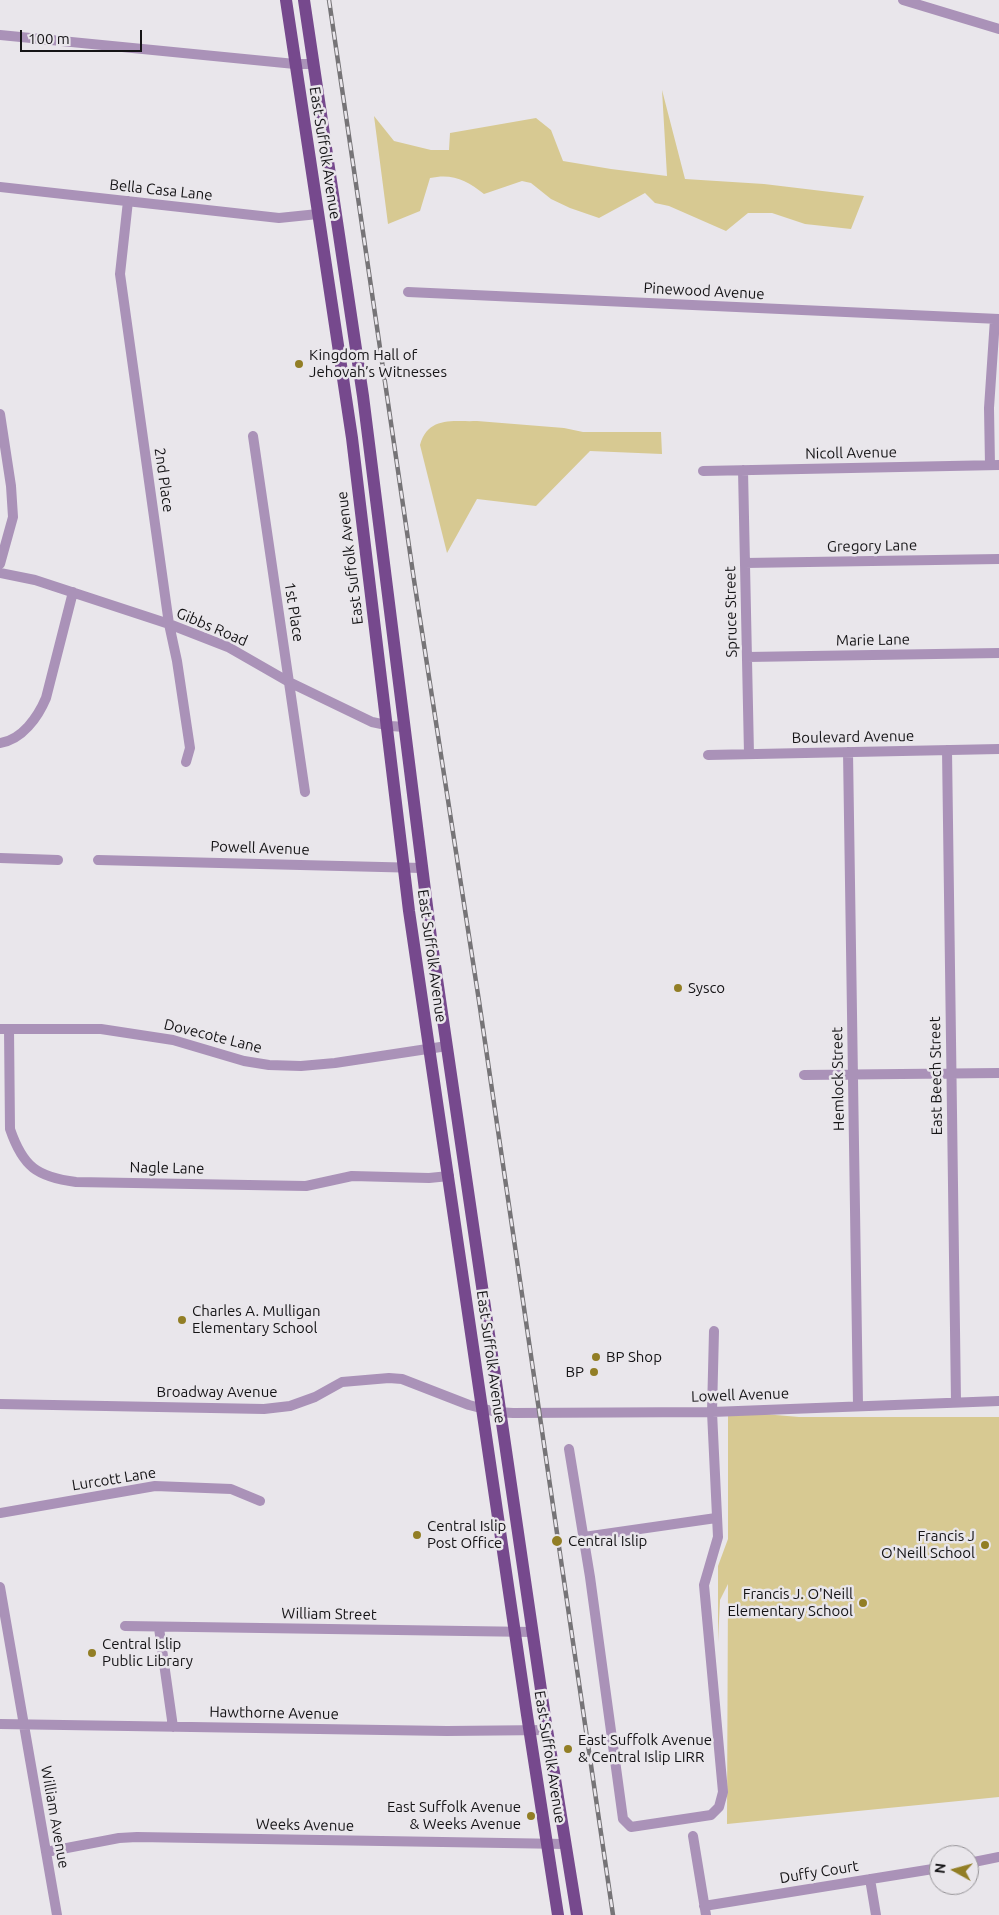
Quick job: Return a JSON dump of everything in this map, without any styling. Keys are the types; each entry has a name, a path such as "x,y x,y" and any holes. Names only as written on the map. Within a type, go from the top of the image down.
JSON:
{"main road":[{"name":"East Suffolk Avenue","path":"286,0 354,456 403,868 558,1915"},
{"name":"East Suffolk Avenue","path":"304,0 366,414 422,868 533,1632 577,1915"}],"street":[{"path":"903,0 999,29"},
{"path":"0,35 295,64 314,64"},
{"name":"Bella Casa Lane","path":"0,187 279,218 318,214"},
{"name":"2nd Place","path":"128,201 120,274 169,624 177,661 190,748 186,762"},
{"name":"Pinewood Avenue","path":"408,292 997,319"},
{"path":"995,465 989,408 997,319"},
{"path":"0,414 3,452 11,486 13,517 0,564"},
{"name":"1st Place","path":"252,436 305,792"},
{"name":"Nicoll Avenue","path":"703,471 995,465"},
{"name":"Spruce Street","path":"743,470 749,754"},
{"name":"Gregory Lane","path":"745,563 999,559"},
{"name":"Gibbs Road","path":"0,573 35,580 169,624 228,647 289,682 372,722 404,727"},
{"path":"0,743 22,733 39,715 46,698 73,592"},
{"name":"Marie Lane","path":"747,657 999,652"},
{"name":"Boulevard Avenue","path":"708,755 999,749"},
{"name":"East Beech Street","path":"947,750 956,1402"},
{"name":"Hemlock Street","path":"848,752 858,1405"},
{"path":"0,858 58,860"},
{"name":"Powell Avenue","path":"98,860 422,868"},
{"name":"Dovecote Lane","path":"5,1029 101,1029 174,1040 220,1055 269,1065 300,1066 335,1063 448,1046"},
{"name":"Nagle Lane","path":"5,1029 10,1129 24,1159 39,1174 59,1180 76,1182 306,1186 352,1176 429,1178 449,1176"},
{"path":"804,1075 999,1073"},
{"path":"569,1449 584,1537 623,1819 631,1827 710,1815 719,1807 723,1792 704,1585 718,1536 712,1412 714,1332"},
{"name":"Broadway Avenue","path":"0,1404 264,1409 290,1406 315,1397 342,1382 389,1378 402,1379 482,1409"},
{"name":"Lowell Avenue","path":"482,1409 501,1412 712,1412 999,1401"},
{"name":"Lurcott Lane","path":"0,1513 155,1486 231,1489 260,1501"},
{"path":"584,1537 716,1518"},
{"name":"William Avenue","path":"0,1587 57,1915"},
{"name":"William Street","path":"125,1626 533,1632"},
{"path":"159,1628 173,1727"},
{"name":"Hawthorne Avenue","path":"0,1724 447,1731 548,1730"},
{"path":"694,1836 705,1910"},
{"name":"Weeks Avenue","path":"46,1852 119,1838 138,1837 565,1844"},
{"path":"979,1860 999,1857"},
{"name":"Duffy Court","path":"705,1910 929,1870"},
{"path":"870,1879 876,1915"}],"shaded area":[{"path":"662,90 685,179 764,184 864,196 851,229 805,224 772,213 748,213 726,231 669,206 655,203 645,193 599,218 551,199 531,183 522,181 484,194 465,181 445,176 430,178 420,211 388,224 374,116 394,141 431,150 449,150 450,133 536,118 551,130 563,161 667,176"},
{"path":"451,421 477,421 564,428 583,432 661,432 662,454 590,451 536,506 477,499 447,553 420,445 429,429 435,425"},
{"name":"Francis J. O'Neill Elementary School","path":"728,1411 799,1417 999,1417 999,1797 727,1824 728,1584 720,1600 718,1642 718,1566 728,1539"}],"railway":[{"path":"329,0 414,580 479,1001 613,1915"}],"place":[{"name":"Kingdom Hall of Jehovah’s Witnesses","path":"299,364"},
{"name":"Sysco","path":"678,988"},
{"name":"Charles A. Mulligan Elementary School","path":"182,1320"},
{"name":"BP Shop","path":"596,1357"},
{"name":"BP","path":"594,1372"},
{"name":"Central Islip Post Office","path":"417,1535"},
{"name":"Central Islip","path":"557,1541"},
{"name":"Francis J O'Neill School","path":"985,1545"},
{"name":"Francis J. O'Neill Elementary School","path":"863,1603"},
{"name":"Central Islip Public Library","path":"92,1653"},
{"name":"East Suffolk Avenue & Central Islip LIRR","path":"568,1749"},
{"name":"East Suffolk Avenue & Weeks Avenue","path":"531,1816"}]}
